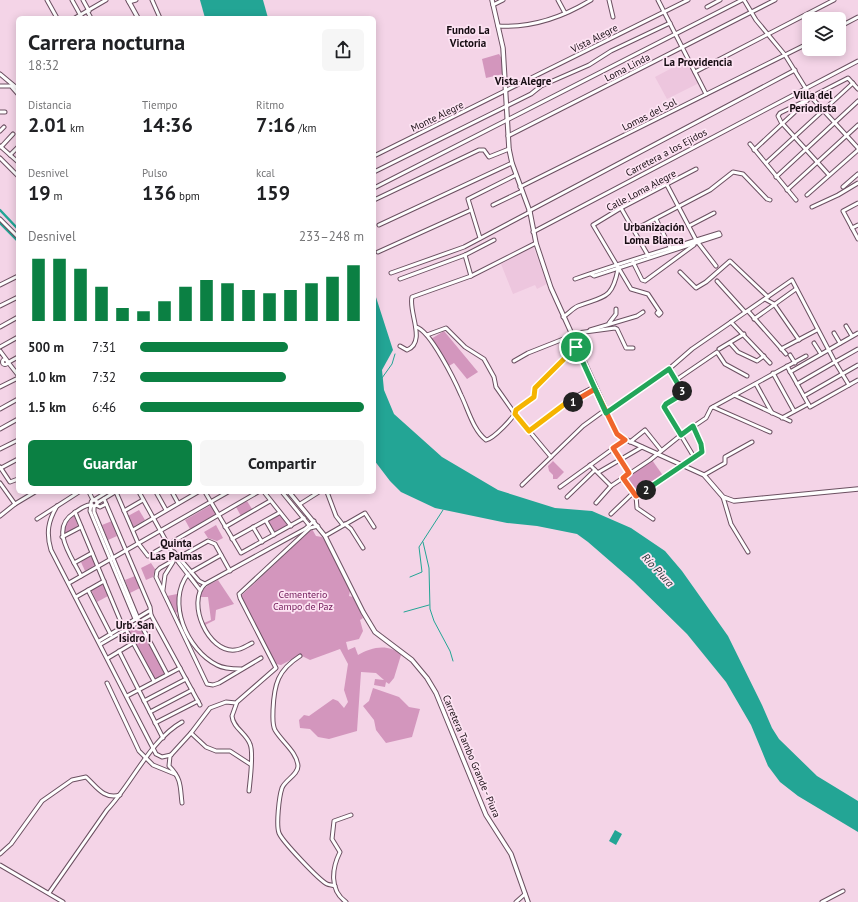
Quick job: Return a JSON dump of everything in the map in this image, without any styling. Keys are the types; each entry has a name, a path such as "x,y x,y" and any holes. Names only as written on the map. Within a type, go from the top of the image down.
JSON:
{"main road":[{"path":"492,0 503,48 508,105 509,149 512,163 530,211 533,232 551,288 576,347 618,436 704,475 723,497 734,501 742,502 789,495 858,489"},
{"path":"129,1 137,16"},
{"name":"Carretera Tambo Grande - Piura","path":"291,494 325,536 363,612 375,632 412,660 427,678 436,693 486,815 511,854 528,902"}],"street":[{"path":"47,0 56,16"},
{"path":"72,0 80,16"},
{"path":"83,0 90,16"},
{"path":"82,16 106,0"},
{"path":"129,1 136,0"},
{"path":"152,0 159,16"},
{"path":"493,5 503,0"},
{"path":"558,0 565,13"},
{"path":"498,26 516,27 531,24 565,13 591,0"},
{"path":"609,0 613,17"},
{"path":"658,0 706,94"},
{"name":"Vista Alegre","path":"507,91 688,0"},
{"path":"708,6 720,0"},
{"path":"376,187 743,0 785,55 806,87 811,98 824,110 858,149 807,195"},
{"name":"Loma Linda","path":"508,136 774,0"},
{"path":"694,72 834,0"},
{"path":"846,24 858,18"},
{"path":"376,171 531,94 541,86 589,65 611,51 670,24"},
{"name":"Lomas del Sol","path":"520,187 802,46"},
{"name":"Carretera a los Ejidos","path":"533,232 806,87 858,61"},
{"path":"391,273 464,247 795,70"},
{"path":"2,76 8,84 6,87"},
{"path":"2,76 16,86"},
{"path":"830,175 783,124 778,116 780,113 848,78 858,89"},
{"path":"766,163 853,83"},
{"path":"0,86 11,87 16,92"},
{"name":"Monte Alegre","path":"376,155 507,91"},
{"path":"754,150 811,98"},
{"path":"776,177 858,101"},
{"path":"0,112 5,112"},
{"path":"788,190 858,125"},
{"path":"0,131 4,127"},
{"path":"13,134 1,147 16,160"},
{"path":"750,144 796,200"},
{"path":"10,155 16,149"},
{"path":"376,199 479,150 484,150 489,157 509,149"},
{"path":"0,158 16,174"},
{"path":"379,225 512,163"},
{"name":"Calle Loma Alegre","path":"618,267 593,225 621,208 696,169"},
{"path":"634,230 710,190 728,174 737,172 743,174 767,199 770,200"},
{"path":"843,187 858,174"},
{"path":"480,238 468,200 469,198 516,175"},
{"path":"812,207 838,195 858,183"},
{"path":"667,185 697,241 716,266"},
{"path":"493,205 522,191"},
{"path":"858,203 843,211 858,239"},
{"path":"621,208 649,257"},
{"path":"378,252 471,210"},
{"path":"689,226 714,213"},
{"path":"0,219 16,235"},
{"path":"656,219 672,249"},
{"path":"852,228 858,225"},
{"path":"575,279 591,274 594,276 618,267 719,233 720,235 697,241 645,281 642,280 633,262"},
{"path":"400,278 465,255 494,240"},
{"path":"400,346 407,350 412,347 415,338 416,327 412,297 471,276 536,242"},
{"path":"465,255 471,276"},
{"path":"680,272 696,288 706,282 730,261 766,298 774,304 799,340"},
{"path":"618,267 631,290 648,294 659,311"},
{"path":"563,317 578,306 607,296 615,283 618,267"},
{"path":"0,285 16,277"},
{"path":"522,485 583,426 669,369 692,349 792,280 817,330 849,385"},
{"path":"718,281 786,354"},
{"path":"754,319 796,289"},
{"path":"0,306 16,298"},
{"path":"609,323 616,314 616,309"},
{"path":"514,362 528,353 578,332 637,316 643,312"},
{"path":"0,327 16,318"},
{"path":"732,322 770,363"},
{"path":"846,326 852,336"},
{"path":"416,327 427,335 461,393 478,432 485,440 490,439 515,414 516,410 534,397 535,388 576,347"},
{"path":"427,335 446,328 465,347 484,359 494,377 496,387 515,414 551,457"},
{"path":"578,332 615,328 617,329 626,348 633,348"},
{"path":"781,349 817,330"},
{"path":"834,333 840,343"},
{"path":"790,372 858,333"},
{"path":"719,349 744,334"},
{"path":"0,347 16,338"},
{"path":"730,343 738,352 757,361 764,356"},
{"path":"814,343 821,354"},
{"path":"797,384 858,349"},
{"path":"0,351 4,362 16,373"},
{"path":"676,380 717,352 724,363 747,376"},
{"path":"790,355 798,368"},
{"path":"596,503 611,486 650,460 693,426 706,418 713,407 806,355 809,361"},
{"path":"4,362 16,358"},
{"path":"804,396 858,365"},
{"path":"787,366 810,407 858,380"},
{"path":"669,369 684,393"},
{"path":"773,374 794,411"},
{"path":"0,387 16,379"},
{"path":"756,384 772,414"},
{"path":"529,431 570,400 595,388"},
{"path":"689,391 666,404 664,407 694,457"},
{"path":"734,395 772,414 790,421"},
{"path":"0,409 16,400"},
{"path":"782,418 808,404"},
{"path":"713,407 770,432"},
{"path":"0,428 16,420"},
{"path":"636,496 702,452 701,444 693,426"},
{"path":"630,442 645,430 661,450"},
{"path":"560,487 625,440"},
{"path":"0,449 16,441"},
{"path":"704,475 725,463 725,457 752,442"},
{"path":"599,472 642,447"},
{"path":"613,448 629,473"},
{"path":"16,460 0,468 10,482 16,480"},
{"path":"590,465 599,472 611,486"},
{"path":"567,497 595,470"},
{"path":"572,478 578,486"},
{"path":"623,478 636,496 637,508 653,519"},
{"path":"0,483 15,504"},
{"path":"611,514 634,492"},
{"path":"0,516 15,504 32,494"},
{"path":"37,519 76,494"},
{"path":"90,494 94,503 94,512 137,618 167,674"},
{"path":"94,503 105,494"},
{"path":"81,576 62,537 62,529 65,521 75,512 113,494"},
{"path":"117,494 138,543 148,556 255,494"},
{"path":"139,494 177,558 190,573 200,582 205,584"},
{"path":"157,494 166,510"},
{"path":"173,494 178,503"},
{"path":"133,530 194,494"},
{"path":"206,494 241,553 304,518"},
{"path":"69,583 224,494"},
{"path":"265,494 290,526"},
{"path":"284,494 309,525"},
{"path":"300,504 316,494"},
{"path":"329,494 336,516 344,525 351,529 363,548"},
{"path":"723,497 731,524 748,552"},
{"path":"104,499 150,607 149,611 200,705"},
{"path":"124,510 143,500"},
{"path":"225,527 270,501"},
{"path":"94,503 99,507 106,504"},
{"path":"57,506 48,526 48,540 51,550 154,749 158,755 162,757 171,755"},
{"path":"75,512 124,627 154,681"},
{"path":"325,536 365,512 374,527"},
{"path":"232,539 279,513"},
{"path":"266,520 274,535"},
{"path":"252,643 240,649 231,650 224,648 212,638 201,621 198,598 200,590 205,584 230,571 314,521"},
{"path":"249,791 252,754 250,743 236,728 232,718 236,703 276,668 239,597 239,594 310,528 318,526"},
{"path":"62,537 81,527"},
{"path":"253,528 262,542"},
{"path":"230,571 215,544 208,541 157,571 156,578 205,682 210,685 219,683 261,658"},
{"path":"74,563 92,553"},
{"path":"221,555 190,573 183,581 180,590 181,614 186,634 198,650 216,665 227,668 241,669"},
{"path":"163,592 166,572 177,558"},
{"path":"190,573 200,590"},
{"path":"76,597 104,581"},
{"path":"88,590 111,634"},
{"path":"100,643 149,611"},
{"path":"174,616 181,614"},
{"path":"100,643 111,634 151,615"},
{"path":"108,658 133,643"},
{"path":"192,655 198,650"},
{"path":"119,651 163,738"},
{"path":"300,656 286,665 282,671 275,690 272,718 274,727 294,754 298,768 282,789 278,832 285,844 317,875 326,883 336,886"},
{"path":"127,696 180,668"},
{"path":"144,701 186,679"},
{"path":"107,683 124,723 139,751 145,758 160,769 175,774"},
{"path":"150,712 192,690"},
{"path":"155,723 198,700"},
{"path":"182,803 181,786 168,763 171,755 191,733 212,705 226,702 236,703"},
{"path":"49,893 107,810 120,795 137,767 163,738 182,722"},
{"path":"191,733 206,747 216,750 229,750 250,764"},
{"path":"243,760 252,754"},
{"path":"0,854 11,844 42,801 72,780 86,778 104,794 111,796 120,795"},
{"path":"346,902 336,886 333,866 340,852 332,839 334,821 351,815"},
{"path":"0,865 49,893 52,897 63,902"},
{"path":"822,902 843,891"},
{"path":"516,902 525,894"},
{"path":"829,902 830,897"}],"shaded area":[{"path":"687,60 699,83 667,99 655,77"},
{"path":"533,246 547,284 537,289 535,285 513,294 501,264"}],"green space":[{"path":"499,54 502,59 503,74 486,78 482,59"},
{"path":"444,331 478,372 467,379 454,363 447,367 431,339"},
{"path":"652,460 664,477 637,495 625,479"},
{"path":"553,461 564,472 557,479 553,479 553,475 549,471 548,466"},
{"path":"247,501 252,509 241,516 236,507"},
{"path":"211,505 216,514 190,529 185,520"},
{"path":"139,510 145,520 133,527 128,516"},
{"path":"74,515 78,526 64,535 65,525"},
{"path":"279,515 288,525 275,532 268,521"},
{"path":"112,521 117,536 108,540 102,525"},
{"path":"216,525 223,538 217,541 208,538 204,532"},
{"name":"Cementerio Campo de Paz","path":"312,529 316,536 322,537 328,545 350,591 349,596 353,597 363,618 360,620 363,631 359,639 346,642 348,650 355,647 358,655 374,648 386,648 396,651 401,655 394,678 389,684 386,682 385,687 374,685 375,679 384,680 376,673 361,672 357,731 329,739 318,737 310,729 300,728 299,720 304,715 309,716 333,699 338,701 344,708 348,702 344,690 348,664 340,649 310,660 300,655 281,665 276,664 241,596"},
{"path":"91,556 95,565 85,571 81,562"},
{"path":"151,563 155,569 153,577 146,580 141,568"},
{"path":"135,576 140,588 130,593 125,580"},
{"path":"218,580 234,604 216,610 215,620 205,625 204,623 211,620 208,597 200,597 204,588"},
{"path":"103,583 108,596 97,602 91,590"},
{"path":"177,594 178,611 176,613 167,596"},
{"path":"139,623 165,673 154,680 127,631"},
{"path":"373,688 399,697 409,707 420,709 412,737 386,743 376,730 374,720 363,706 369,701"}],"water":[{"path":"200,0 263,0 267,16 204,16"},
{"name":"Río Piura","path":"376,297 393,350 382,370 384,390 394,414 442,457 498,490 555,508 592,511 631,528 665,551 682,571 728,636 772,728 779,739 817,776 858,801 858,832 798,796 780,782 768,766 751,725 726,682 687,634 633,581 588,542 577,534 537,526 507,523 435,508 401,492 390,481 376,463"},
{"path":"615,830 622,834 616,845 609,841"}],"waterway":[{"path":"0,210 16,227"},
{"path":"0,223 16,239"},
{"path":"382,378 392,364 395,354"},
{"path":"410,577 422,572 419,547 443,510"},
{"path":"423,542 429,568 430,609 434,621 450,651 453,661"},
{"path":"404,612 429,605"}],"district":[{"name":"Fundo La Victoria","path":"468,36"},
{"name":"La Providencia","path":"698,62"},
{"name":"Vista Alegre","path":"523,81"},
{"name":"Villa del Periodista","path":"813,101"},
{"name":"Urbanización Loma Blanca","path":"654,233"},
{"name":"Quinta Las Palmas","path":"176,549"},
{"name":"Urb. San Isidro I","path":"135,631"}],"route":[{"path":"576,347 535,388 534,397 516,410 515,414 529,431 562,408 570,400 572,402 595,389 606,413 617,434 625,440 613,448 629,473 623,478 636,496 702,452 701,444 693,426 681,435 664,407 666,404 684,393 669,369 606,413 576,347"}]}
